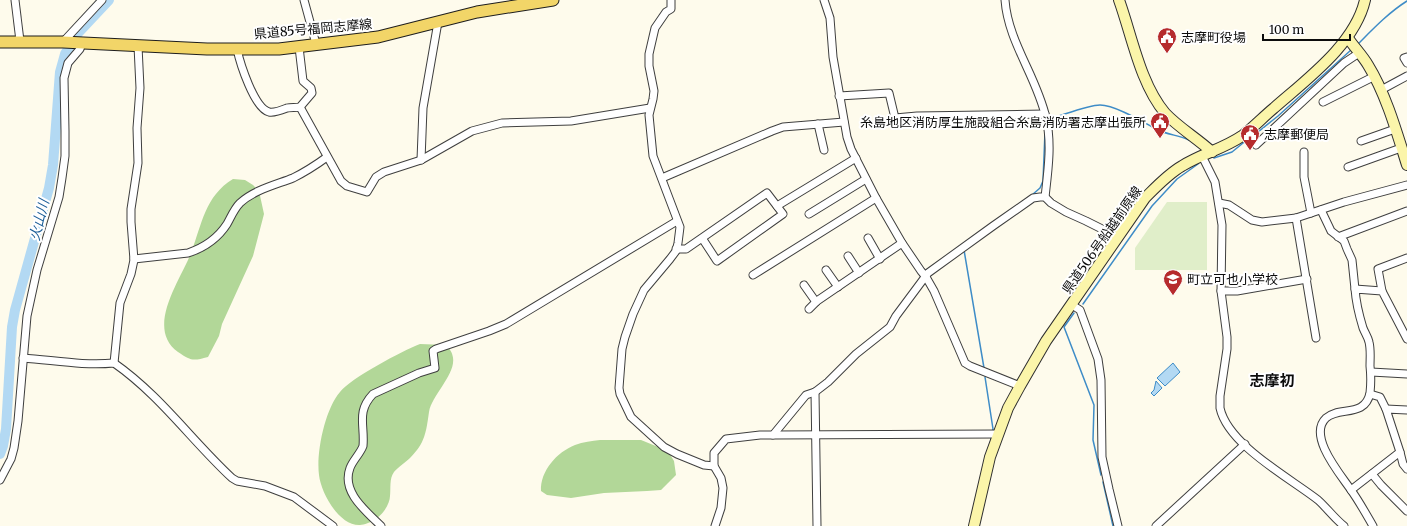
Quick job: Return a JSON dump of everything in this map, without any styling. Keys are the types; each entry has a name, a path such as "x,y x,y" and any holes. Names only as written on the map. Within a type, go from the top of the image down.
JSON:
{"main road":[{"name":"県道85号福岡志摩線","path":"0,42 63,42 237,49 299,47 378,37 510,3 552,0"},
{"path":"1119,0 1145,78 1158,102 1174,122 1212,152"},
{"name":"県道506号船越前原線","path":"974,526 994,434 1046,341 1145,198 1159,184 1182,166 1243,136 1300,85 1348,38 1362,12 1365,0"},
{"path":"1348,38 1375,76 1407,165"}],"street":[{"path":"15,0 20,41"},
{"path":"63,42 102,0"},
{"path":"304,0 316,44"},
{"path":"671,0 670,9 666,12 655,28 648,54 648,66 654,91 649,115 653,156 680,227 678,243 670,259 644,290 633,314 622,349 619,388 620,394 631,417 664,447 676,454 704,465 714,466"},
{"path":"824,0 830,18 833,57 847,137 866,180 902,243 934,291 965,363 1020,386"},
{"path":"1005,0 1008,22 1021,56 1034,82 1048,126 1049,152 1045,197"},
{"path":"421,160 423,108 438,22"},
{"path":"0,480 11,460 16,438 25,330 30,300 52,222 62,178 65,156 64,78 68,63 80,49 82,43"},
{"path":"114,364 120,303 131,274 134,259 131,229 131,208 138,163 137,128 140,88 138,46"},
{"path":"299,47 303,81 311,88 312,93 300,108"},
{"path":"237,49 240,63 247,81 262,107 271,112 289,108 300,108"},
{"path":"1247,132 1256,145 1344,63 1358,52"},
{"path":"1407,57 1404,58 1407,63"},
{"path":"1323,102 1375,76"},
{"path":"1381,90 1407,77"},
{"path":"839,96 889,93 895,118 917,116 1045,114"},
{"path":"300,108 341,181 347,186 367,192 376,177 384,172 421,160 472,131 496,125 571,121 650,108"},
{"path":"662,178 783,127 844,122"},
{"path":"818,124 824,150"},
{"path":"1361,141 1395,129"},
{"path":"1348,167 1402,148"},
{"path":"1304,152 1304,177 1311,213"},
{"path":"1202,156 1215,182 1222,225 1221,291 1227,349 1220,396 1220,408 1230,428 1245,444 1279,472 1317,500 1344,526"},
{"path":"134,259 188,253 204,245 215,238 223,230 235,210 246,198 308,170 327,157"},
{"path":"777,206 856,158"},
{"path":"808,214 866,180"},
{"path":"1219,203 1228,205 1257,222 1296,218 1344,202 1407,185"},
{"path":"676,249 686,249 702,238 768,193 783,214 717,261 702,238"},
{"path":"773,435 806,395 815,392 828,382 856,354 890,327 896,316 928,273 1033,198 1045,197 1051,203 1066,212 1118,237"},
{"path":"753,275 876,198"},
{"path":"1321,210 1331,231 1344,241 1352,260 1356,305 1369,341 1371,372 1370,394 1367,402 1361,408 1329,415 1323,420 1321,435 1329,460 1352,490 1374,526"},
{"path":"1338,237 1407,211"},
{"path":"1296,218 1316,338"},
{"path":"381,526 356,500 349,484 350,468 363,446 362,415 367,400 373,394 419,373 436,368 433,351 436,349 506,324 677,221"},
{"path":"868,238 880,259"},
{"path":"809,309 816,302 902,243"},
{"path":"848,256 859,273"},
{"path":"1407,258 1378,269 1382,291 1407,339"},
{"path":"826,270 838,288"},
{"path":"1221,291 1237,291 1307,279"},
{"path":"804,285 816,302"},
{"path":"1355,290 1382,291"},
{"path":"1072,305 1080,310 1098,359 1101,380 1102,457 1118,526"},
{"path":"23,358 81,364 114,364 158,400 232,478 237,481 265,486 290,495 302,502 333,526"},
{"path":"1371,372 1407,374"},
{"path":"815,392 817,526"},
{"path":"1370,394 1380,397 1386,409 1403,464 1407,468"},
{"path":"1386,409 1407,410"},
{"path":"716,526 721,508 723,488 714,466 714,453 726,439 760,435 994,434"},
{"path":"1156,526 1245,444"},
{"path":"1352,490 1400,452"},
{"path":"1372,474 1407,511"}],"green space":[{"path":"233,179 245,180 259,191 264,214 253,256 222,324 219,336 208,357 192,359 178,352 169,342 165,330 165,318 168,304 191,253 210,202 224,186"},
{"path":"1167,202 1207,202 1207,270 1135,270 1135,248"},
{"path":"420,344 446,345 452,353 453,361 451,370 432,404 429,412 426,432 422,442 415,453 392,475 390,499 385,510 377,518 362,525 352,524 345,520 332,507 320,482 318,466 320,444 330,409 340,392 346,386 401,352"},
{"path":"600,440 641,440 668,451 674,461 676,475 661,490 604,493 571,498 547,495 541,491 543,476 556,457 568,448 575,445"}],"water":[{"path":"1173,363 1180,372 1165,386 1157,378"},
{"path":"1156,381 1162,388 1154,396 1151,393 1154,390"}],"waterway":[{"name":"火山川","path":"0,454 6,429 12,327 15,310 49,188 53,165 60,72 65,54 78,33 109,0"},
{"path":"1357,45 1387,16 1407,1"},
{"path":"1253,136 1278,116 1351,50"},
{"path":"1052,118 1076,110 1100,105 1129,114 1160,131 1189,140"},
{"path":"1032,195 1040,188 1043,181 1045,132"},
{"path":"1214,158 1232,152 1248,139"},
{"path":"1083,304 1152,206 1177,179 1198,164"},
{"path":"964,250 984,368"},
{"path":"1074,313 1064,327 1094,405 1093,440 1101,475"},
{"path":"985,377 993,429 992,432"},
{"path":"990,444 992,436"},
{"path":"1103,482 1113,526"}],"place":[{"name":"志摩町役場","path":"1167,54"},
{"name":"糸島地区消防厚生施設組合糸島消防署志摩出張所","path":"1160,139"},
{"name":"志摩郵便局","path":"1250,151"},
{"name":"町立可也小学校","path":"1173,296"}],"district":[{"name":"志摩初","path":"1272,380"}]}
